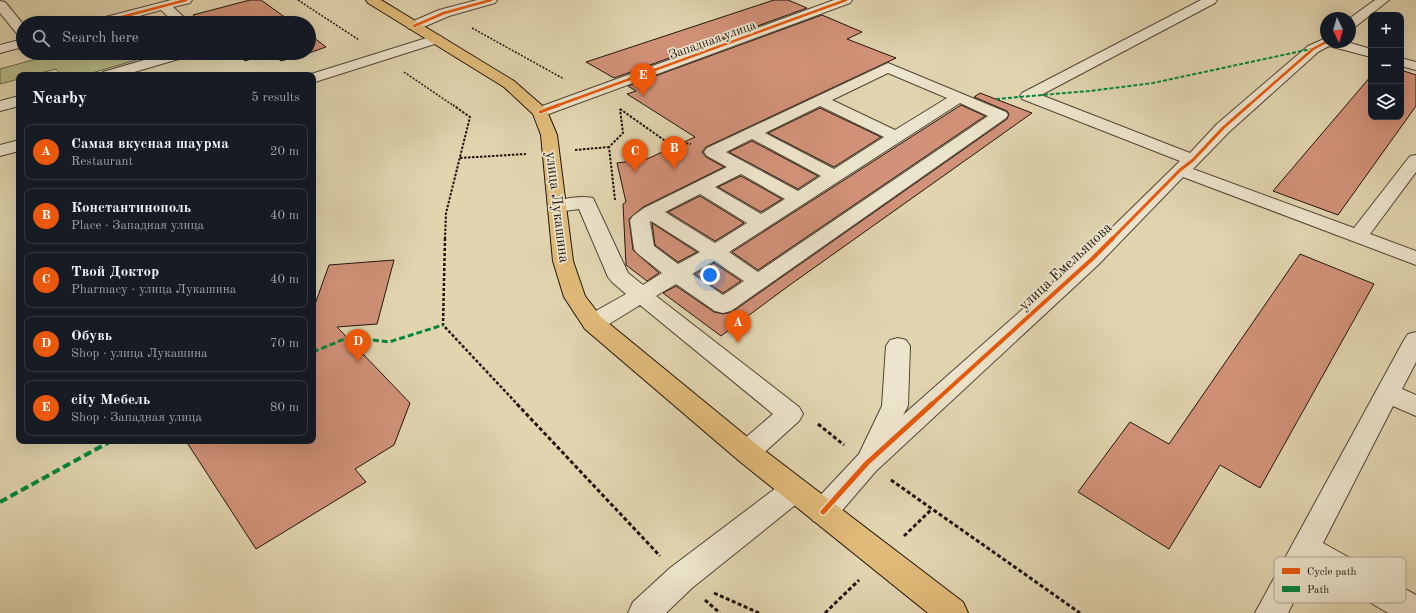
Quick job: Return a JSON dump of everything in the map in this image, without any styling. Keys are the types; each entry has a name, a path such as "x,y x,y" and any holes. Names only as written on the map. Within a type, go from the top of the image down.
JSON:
{"main road":[{"name":"улица Лукашина","path":"372,0 509,84 528,99 540,112 548,135 563,261 575,297 593,323 794,490 952,613"}],"street":[{"path":"126,16 186,0"},
{"path":"414,26 444,13 491,0"},
{"name":"Западная улица","path":"540,112 846,0"},
{"path":"1211,0 1028,96 1186,165 1358,236 1416,258"},
{"path":"1356,20 1383,0"},
{"path":"0,4 16,23"},
{"path":"164,6 175,16"},
{"path":"316,77 382,58 436,39"},
{"path":"0,49 16,45"},
{"name":"улица Емельянова","path":"823,512 867,463 1092,259 1222,128 1313,48 1320,45"},
{"path":"1353,48 1368,52"},
{"path":"118,72 160,60"},
{"path":"1404,63 1416,66"},
{"path":"741,167 651,212 640,220 644,249 677,274 724,306 1000,115 888,67 713,152 799,198"},
{"path":"593,323 715,252 959,97"},
{"path":"820,100 896,137"},
{"path":"0,106 16,101"},
{"path":"753,133 834,176"},
{"path":"0,151 16,146"},
{"path":"1358,236 1416,160"},
{"path":"700,187 761,223"},
{"path":"557,206 586,202 619,277 790,414 747,452"},
{"path":"651,212 715,252 759,282"},
{"path":"1302,557 1416,340"},
{"path":"867,463 895,406 898,346"},
{"path":"1388,393 1416,406"},
{"path":"644,613 681,578 794,490"},
{"path":"1306,549 1320,557"},
{"path":"1271,613 1276,603"},
{"path":"1400,603 1416,612"}],"path":[{"path":"298,0 470,117 446,213 443,325 681,578 759,613"},
{"path":"444,13 620,109 664,140 691,144"},
{"path":"867,463 1080,613"}],"green space":[{"path":"33,60 136,60 95,72 58,72 56,69 44,72 16,72 16,80 0,84 0,69"}],"building":[{"path":"250,0 261,0 283,16 194,16 193,15"},
{"path":"774,0 788,0 807,8 614,78 586,62"},
{"path":"822,15 862,32 847,39 896,58 706,147 702,152 706,157 724,167 643,207 629,219 633,250 659,273 647,281 626,265 623,204 626,202 617,163 647,159 695,137 627,94 636,91 628,86"},
{"path":"316,39 326,47 316,51"},
{"path":"1404,71 1416,75 1416,106 1338,215 1273,191 1368,80 1368,120 1404,120"},
{"path":"980,93 1032,113 787,287 721,336 663,293 676,286 714,312 723,314 732,312 1007,119 1009,114 1007,111 974,97"},
{"path":"961,105 985,116 758,270 732,252"},
{"path":"820,108 881,137 834,167 768,133"},
{"path":"752,141 818,176 798,189 729,152"},
{"path":"741,176 782,199 761,212 718,187"},
{"path":"700,196 744,223 715,241 668,212"},
{"path":"652,223 697,252 678,262 655,245"},
{"path":"1300,254 1374,284 1260,488 1220,465 1169,549 1078,492 1130,422 1169,444"},
{"path":"394,260 377,324 337,327 410,403 394,445 355,469 366,482 256,549 188,444 316,444 316,301 329,265"},
{"path":"714,263 741,281 723,293 695,274"}],"marked path":[{"path":"996,99 1089,91 1153,83 1311,49"},
{"path":"316,351 349,337 389,342 443,325"},
{"path":"0,502 106,444"}],"cycle path":[{"path":"125,16 186,0"},
{"path":"414,26 444,13 491,0"},
{"path":"540,112 846,0"},
{"path":"823,512 867,463 1092,259 1180,170 1193,160 1223,128 1313,49 1320,45"}],"place":[{"name":"city Мебель","path":"643,96"},
{"name":"Константинополь","path":"674,169"},
{"name":"Твой Доктор","path":"635,172"},
{"name":"Самая вкусная шаурма","path":"738,343"},
{"name":"Обувь","path":"358,362"}]}
